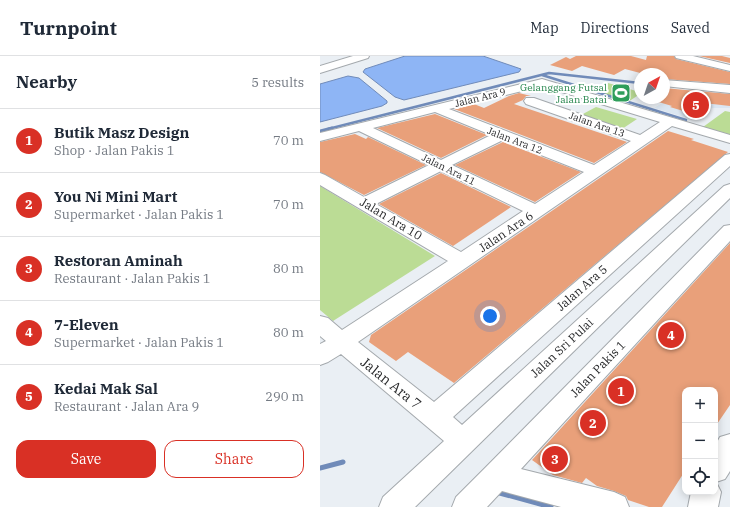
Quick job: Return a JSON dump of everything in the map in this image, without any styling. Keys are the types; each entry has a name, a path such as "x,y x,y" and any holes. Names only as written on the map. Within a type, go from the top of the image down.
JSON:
{"street":[{"path":"323,67 364,56"},
{"path":"681,61 698,58 730,68"},
{"path":"670,78 730,89"},
{"name":"Jalan Ara 9","path":"320,137 542,82 730,139"},
{"name":"Jalan Ara 13","path":"530,101 642,140"},
{"name":"Jalan Ara 12","path":"435,108 595,171"},
{"name":"Jalan Ara 6","path":"320,356 670,121"},
{"name":"Jalan Ara 11","path":"361,127 536,211"},
{"path":"364,203 502,135"},
{"name":"Jalan Ara 5","path":"434,418 730,158"},
{"name":"Jalan Ara 10","path":"320,178 462,261"},
{"name":"Jalan Sri Pulai","path":"394,507 730,189"},
{"name":"Jalan Pakis 1","path":"467,507 730,230"},
{"name":"Jalan Ara 7","path":"320,324 463,441"},
{"path":"718,465 730,446"},
{"path":"496,476 614,507"},
{"path":"703,507 705,495"}],"shaded area":[{"path":"700,91 730,94 730,108 712,108 693,120 654,108 661,104 670,104 670,99 680,94"}],"green space":[{"name":"Gelanggang Futsal Jalan Batai","path":"608,83 634,90 634,98 628,102 593,91"},
{"path":"596,107 637,119 622,129 581,115"},
{"path":"725,111 730,112 730,135 703,127"},
{"path":"320,186 435,256 333,321 320,310"}],"water":[{"path":"405,56 483,56 521,69 519,72 404,100 395,97 363,72 365,69"},
{"path":"348,76 359,78 387,101 387,103 382,106 320,122 320,84"}],"building":[{"path":"576,56 631,56 646,60 647,56 674,56 676,59 730,72 730,84 670,79 670,68 634,68 634,71 625,69 614,75 582,66 572,71 550,65 566,57 570,59"},
{"path":"699,56 722,56 730,58 730,63"},
{"path":"670,89 730,94 730,106 704,103 690,113 670,107 672,106 665,104 670,104"},
{"path":"519,93 531,96 526,96 523,100 514,104 627,142 594,163 454,109 474,104 484,108"},
{"path":"435,114 487,135 441,158 377,128"},
{"path":"668,131 728,152 454,383 408,352 396,361 369,342 371,335"},
{"path":"355,134 366,139 368,137 426,165 364,195 320,172 320,142"},
{"path":"503,142 581,172 535,202 455,165"},
{"path":"441,173 511,207 453,246 379,204"},
{"path":"730,243 730,405 718,423 718,387 682,387 682,476 662,507 649,507 628,500 626,496 597,486 586,478 582,483 553,475 532,460"}],"waterway":[{"path":"328,129 549,73 634,82"},
{"path":"542,75 686,120"},
{"path":"328,129 332,128"},
{"path":"320,131 328,129"},
{"path":"320,468 343,462"},
{"path":"496,492 551,507"}],"place":[{"name":"Gelanggang Futsal Jalan Batai","path":"621,93"},
{"name":"Kedai Mak Sal","path":"696,105"},
{"name":"7-Eleven","path":"671,335"},
{"name":"Butik Masz Design","path":"621,391"},
{"name":"You Ni Mini Mart","path":"593,423"},
{"name":"Restoran Aminah","path":"555,459"}]}
